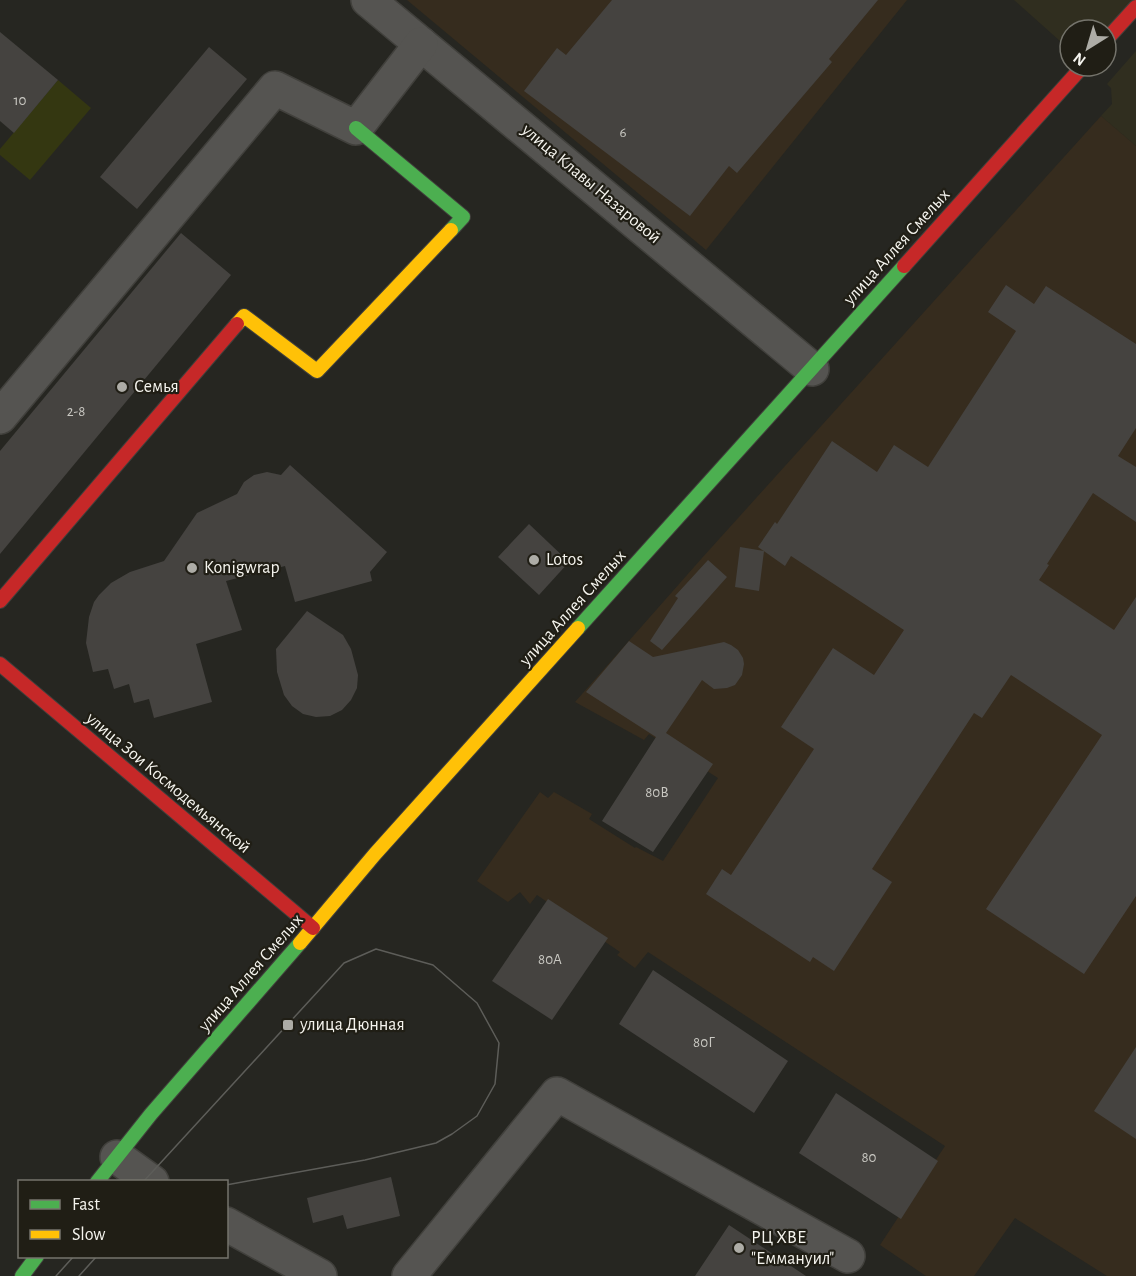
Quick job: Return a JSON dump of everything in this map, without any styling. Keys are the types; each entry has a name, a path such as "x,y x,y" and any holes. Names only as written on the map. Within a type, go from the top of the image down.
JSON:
{"main road":[{"path":"1118,27 1136,7"},
{"name":"улица Аллея Смелых","path":"107,1169 151,1114 375,854 1072,78"},
{"path":"0,601 244,316 317,371 463,218 356,128"},
{"name":"улица Зои Космодемьянской","path":"0,664 313,928"},
{"path":"22,1276 36,1258"}],"street":[{"name":"улица Клавы Назаровой","path":"368,0 812,369"},
{"path":"0,417 275,88 356,128 421,44"},
{"path":"410,1276 557,1094 848,1256"},
{"path":"107,1169 145,1180"},
{"path":"228,1225 320,1276"}],"shaded area":[{"path":"407,0 907,0 706,250"},
{"path":"1014,0 1136,0 1118,18 1058,18 1058,39"},
{"path":"1136,51 1136,146 1101,116 1112,104 1111,88 1107,84 1112,78 1118,78 1118,71"},
{"path":"1101,116 1136,146 1136,1276 1107,1276 1015,1218 974,1276 926,1276 880,1245 945,1146 648,952 635,968 617,955 620,952 537,895 530,904 520,892 508,902 477,881 540,792 548,798 554,792 592,814 589,819 635,848 663,861 718,778 649,734 644,740 575,702"}],"green space":[{"path":"58,80 91,108 30,180 0,155 0,149"}],"building":[{"path":"612,0 878,0 829,59 832,62 737,173 729,166 690,216 524,91 557,48 566,55"},
{"path":"0,32 58,80 14,133 0,121"},
{"path":"209,47 247,79 137,209 100,177"},
{"path":"181,233 231,275 0,554 0,451"},
{"path":"1006,285 1034,304 1046,286 1136,344 1136,428 1118,456 1136,467 1136,522 1093,493 1039,580 1114,630 1136,597 1136,896 1084,974 986,909 1102,735 1011,675 982,718 974,713 872,869 892,882 834,971 813,957 810,962 706,894 722,869 731,875 814,749 781,727 833,648 874,675 904,630 791,556 785,566 758,547 775,522 777,524 832,441 877,472 894,445 928,467 1016,331 988,312"},
{"path":"290,465 387,552 370,572 372,581 295,602 285,566 226,581 242,630 196,644 212,702 154,718 149,699 134,703 129,684 114,689 108,669 93,672 86,643 89,617 94,602 111,583 130,572 164,561 197,513 237,494 244,482 254,475 267,472 281,475"},
{"name":"Lotos","path":"529,524 569,562 539,595 498,557"},
{"path":"740,547 764,551 759,591 735,587"},
{"path":"708,560 727,577 662,650 650,641 678,598 675,596"},
{"path":"307,611 343,635 351,649 358,675 357,688 351,700 342,710 330,716 316,717 303,714 292,706 284,695 277,672 276,649"},
{"path":"629,641 653,657 724,642 738,650 744,664 742,675 735,685 714,689 702,680 666,733 713,764 653,852 602,821 656,737 586,692"},
{"path":"548,899 608,938 552,1020 492,981"},
{"path":"653,970 788,1061 754,1113 619,1024"},
{"path":"1136,1047 1136,1139 1094,1111"},
{"path":"836,1093 938,1161 901,1219 799,1153"},
{"path":"391,1177 400,1216 347,1229 343,1215 313,1223 307,1198"},
{"name":"РЦ ХВЕ \"Еммануил\"","path":"729,1225 806,1276 695,1276"}],"tram line":[{"path":"145,1180 344,963 376,949 433,965 477,1003 499,1043 495,1084 477,1116 436,1143 365,1160 228,1185"},
{"path":"56,1276 72,1258"},
{"path":"79,1276 95,1258"}],"traffic: fast":[{"path":"356,128 463,217 451,230"},
{"path":"578,628 904,266"},
{"path":"99,1180 151,1114 300,943"},
{"path":"22,1276 36,1258"}],"traffic: slow":[{"path":"237,324 244,316 317,371 451,230"},
{"path":"300,943 375,854 578,628"}],"traffic: jam":[{"path":"1118,27 1136,7"},
{"path":"904,266 1072,78"},
{"path":"0,601 237,324"},
{"path":"0,664 313,928"}],"place":[{"name":"Семья","path":"122,387"},
{"name":"Lotos","path":"534,560"},
{"name":"Konigwrap","path":"192,568"},
{"name":"улица Дюнная","path":"288,1025"},
{"name":"РЦ ХВЕ \"Еммануил\"","path":"739,1248"}]}
